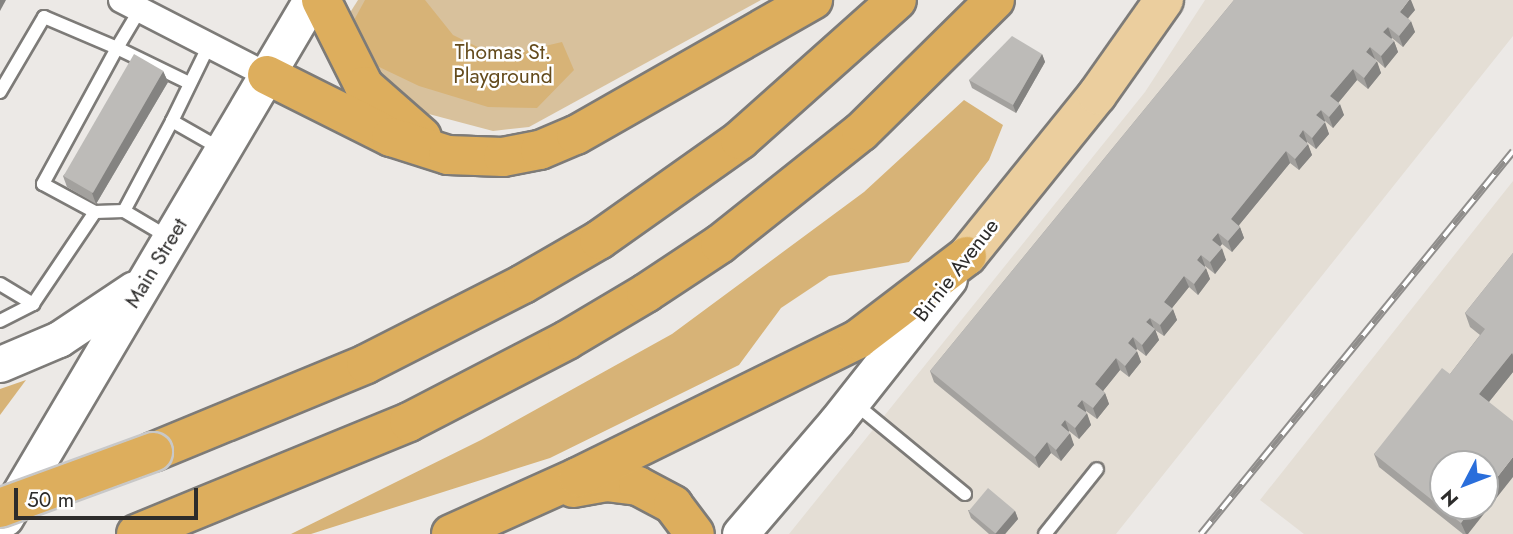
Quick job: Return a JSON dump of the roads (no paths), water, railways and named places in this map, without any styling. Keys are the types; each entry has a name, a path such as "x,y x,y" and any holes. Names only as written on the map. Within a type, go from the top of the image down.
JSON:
{"highway":[{"path":"321,0 338,42 364,86 435,150"},
{"path":"267,75 359,124 467,158 503,158 558,143 813,0"},
{"path":"0,508 153,452 366,365 512,290 599,240 740,140 897,0"},
{"path":"136,534 409,422 568,341 646,293 731,236 861,132 995,0"},
{"path":"452,534 578,477 847,345 909,304 967,256"},
{"path":"452,534 558,493 606,482 638,486 662,497 695,534"}],"main road":[{"name":"Main Street","path":"0,527 311,0"},
{"name":"Birnie Avenue","path":"740,534 852,402 1097,95 1164,0"},
{"path":"0,364 74,331 145,281"}],"street":[{"path":"135,3 267,75"}],"lane":[{"path":"135,3 117,48 43,184 95,212 124,211 171,239"},
{"path":"0,92 44,17 190,83"},
{"path":"124,211 209,45"},
{"path":"172,121 222,150"},
{"path":"0,321 33,304 95,212"},
{"path":"0,284 33,304"},
{"path":"852,402 965,494"},
{"path":"1045,534 1097,469"}],"railway":[{"path":"1201,534 1513,151"}],"park label":[{"name":"Thomas St. Playground","path":"503,64"}]}
